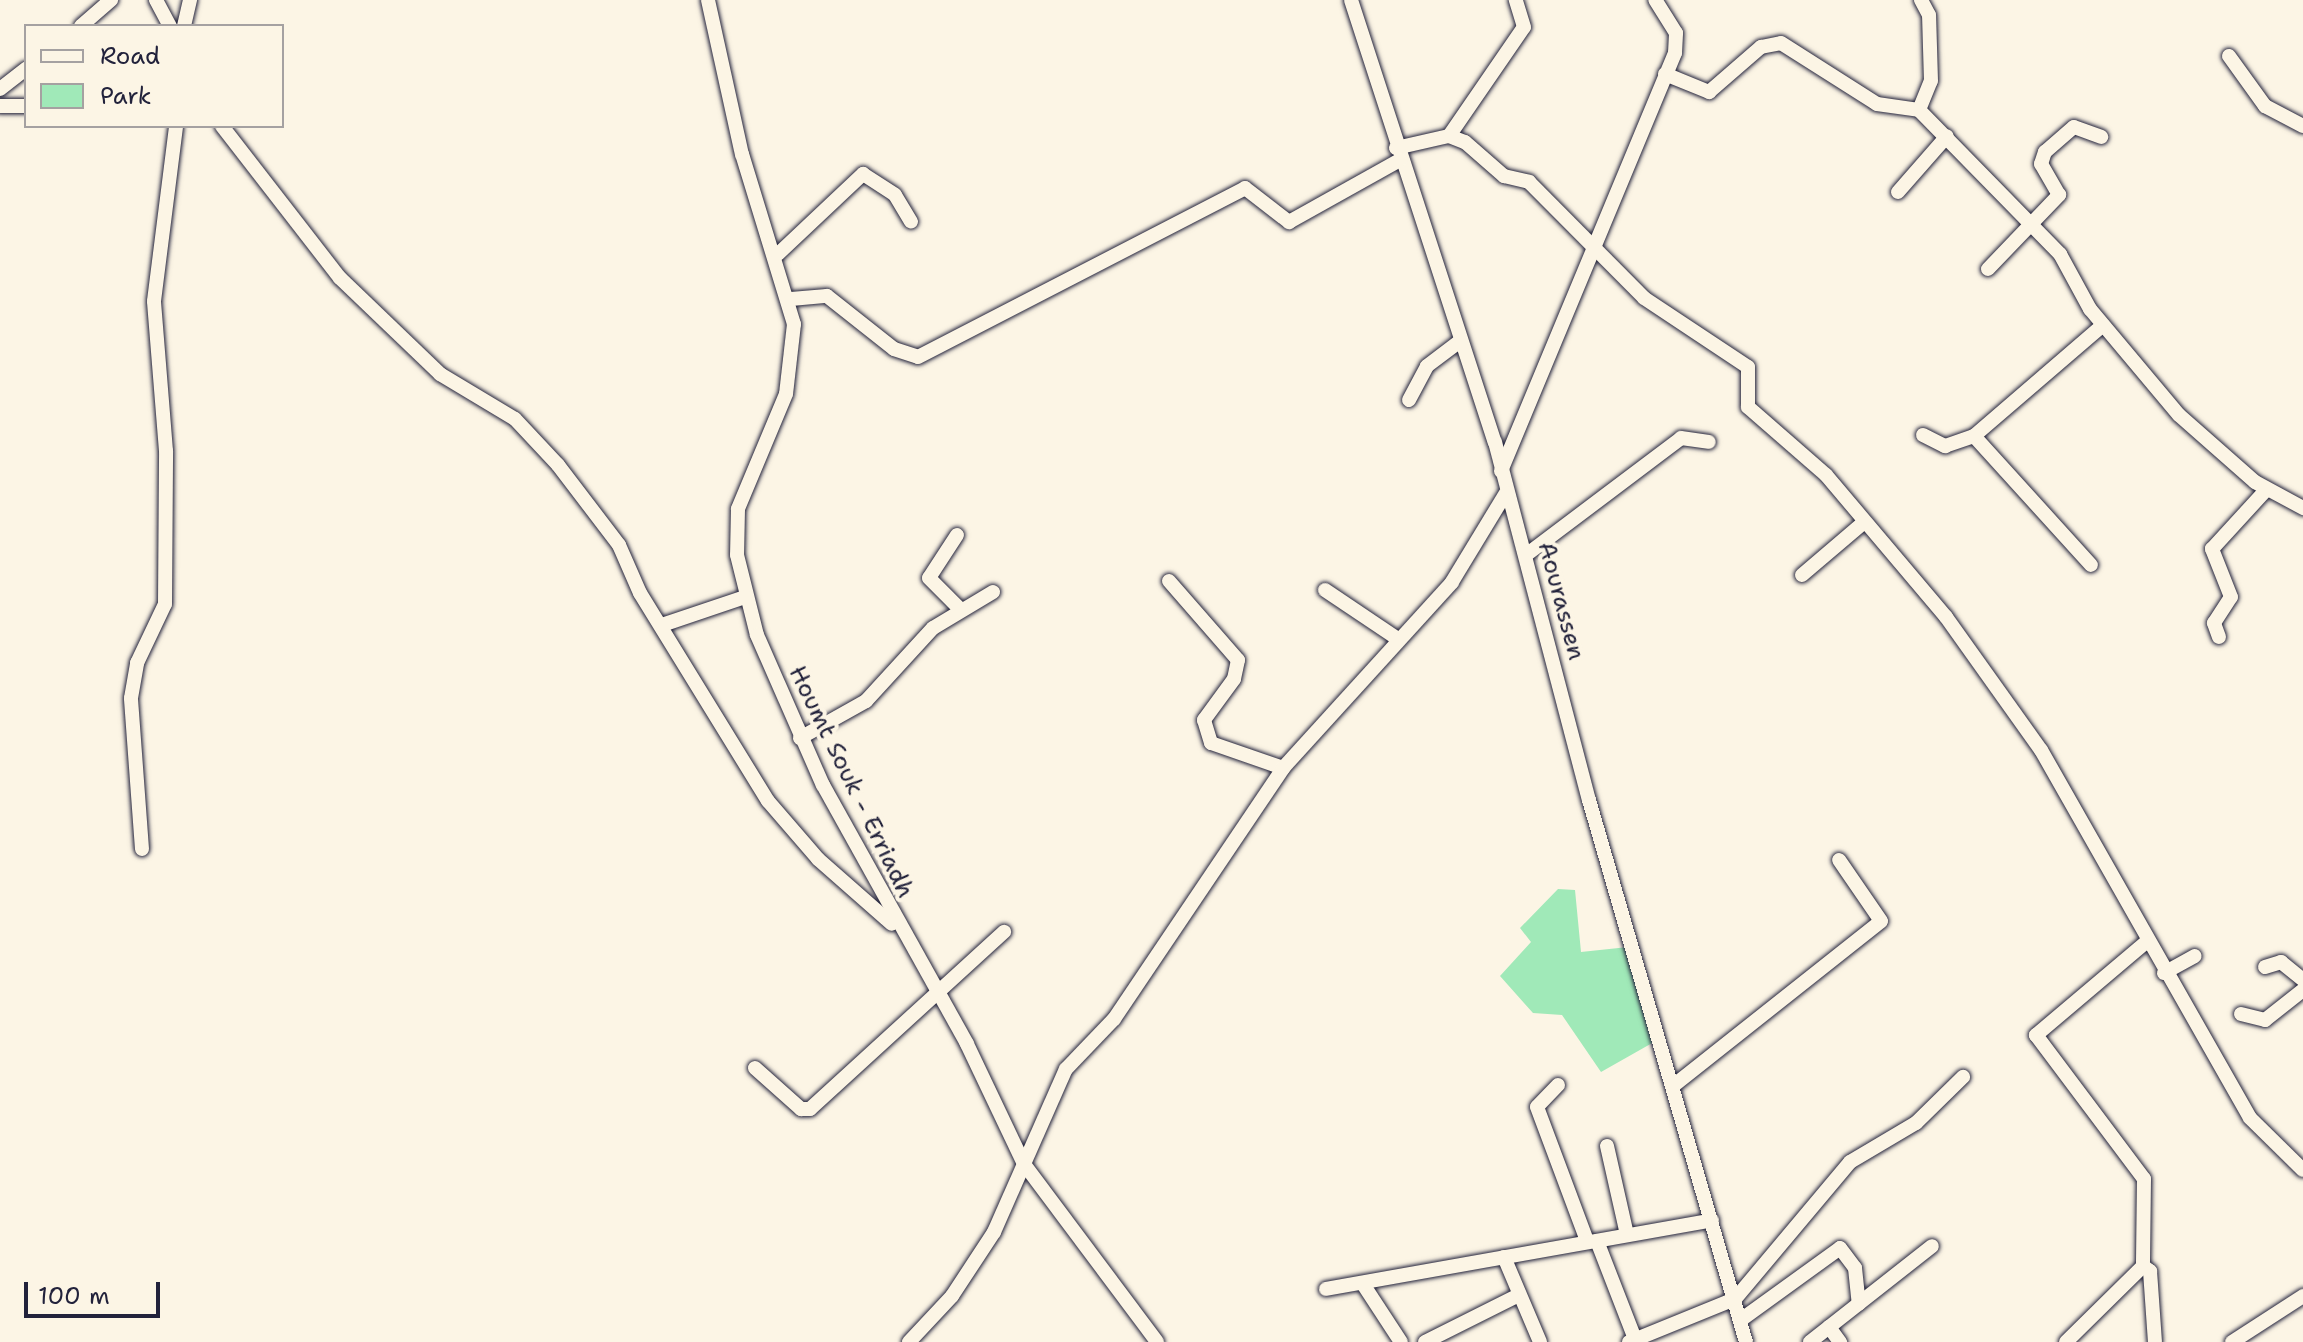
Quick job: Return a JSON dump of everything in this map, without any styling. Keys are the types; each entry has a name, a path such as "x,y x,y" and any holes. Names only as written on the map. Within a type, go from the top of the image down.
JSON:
{"street":[{"path":"83,24 111,0"},
{"path":"156,0 169,24"},
{"path":"184,24 190,0"},
{"name":"Houmt Souk - Erriadh","path":"708,0 742,154 791,299 789,382 738,509 745,597 800,738 1024,1164 1157,1342"},
{"name":"Aourassen","path":"1351,0 1526,555 1746,1342"},
{"path":"791,299 827,296 894,349 918,357 1245,188 1289,222 1398,154 1449,136 1524,27 1516,0"},
{"path":"1501,472 1591,246 1665,74 1676,33 1655,0"},
{"path":"1919,110 1931,81 1929,15 1921,0"},
{"path":"1665,74 1709,92 1761,47 1781,43 1877,104 1919,110 2060,254 2103,325 2200,437 2303,520"},
{"path":"2229,56 2265,106 2303,126"},
{"path":"0,89 24,71"},
{"path":"0,106 24,106"},
{"path":"1988,269 2059,195 2041,164 2045,152 2074,127 2101,137"},
{"path":"142,849 131,689 165,604 166,427 154,301 176,128"},
{"path":"224,128 348,286 440,374 527,430 619,545 662,625 768,801 818,859 899,929"},
{"path":"1449,136 1504,176 1529,182 1644,298 1748,367 1748,407 1812,461 1946,617 2041,750 2145,943 2250,1118 2303,1170"},
{"path":"1898,192 1947,136"},
{"path":"778,254 863,174 895,195 911,222"},
{"path":"1923,435 1945,446 1974,436 2103,325"},
{"path":"1409,400 1427,366 1459,342"},
{"path":"1974,436 2091,565"},
{"path":"1526,555 1681,438 1709,442"},
{"path":"913,1341 967,1276 1024,1164 1066,1069 1114,1019 1283,768 1395,637 1452,582 1506,493"},
{"path":"2271,493 2303,508"},
{"path":"2219,637 2214,623 2231,597 2212,549 2271,493"},
{"path":"1802,575 1863,523"},
{"path":"957,535 929,578 959,608"},
{"path":"1169,581 1238,660 1234,679 1204,720 1211,743 1283,768"},
{"path":"1325,590 1395,637"},
{"path":"800,738 866,701 959,608 993,592"},
{"path":"662,625 745,597"},
{"path":"1673,1086 1881,921 1839,860"},
{"path":"755,1068 806,1110 909,1012 938,999 1004,932"},
{"path":"2066,1342 2143,1266 2144,1179 2036,1035 2145,943"},
{"path":"2164,973 2195,956"},
{"path":"2265,967 2281,962 2303,980"},
{"path":"2241,1014 2265,1020 2303,990"},
{"path":"1558,1085 1537,1107 1632,1341 1735,1299 1850,1162 1916,1123 1963,1077"},
{"path":"1607,1146 1627,1235"},
{"path":"1326,1289 1712,1220"},
{"path":"1810,1342 1932,1246"},
{"path":"1742,1319 1840,1248 1855,1268 1859,1304"},
{"path":"1504,1257 1540,1342"},
{"path":"2143,1266 2150,1271 2155,1342"},
{"path":"1363,1284 1401,1342"},
{"path":"1425,1342 1519,1295"},
{"path":"2232,1342 2303,1296"},
{"path":"1829,1327 1840,1342"}],"green space":[{"path":"1558,889 1575,890 1581,952 1628,947 1654,1042 1601,1072 1562,1015 1533,1013 1500,976 1531,942 1520,928"}]}
